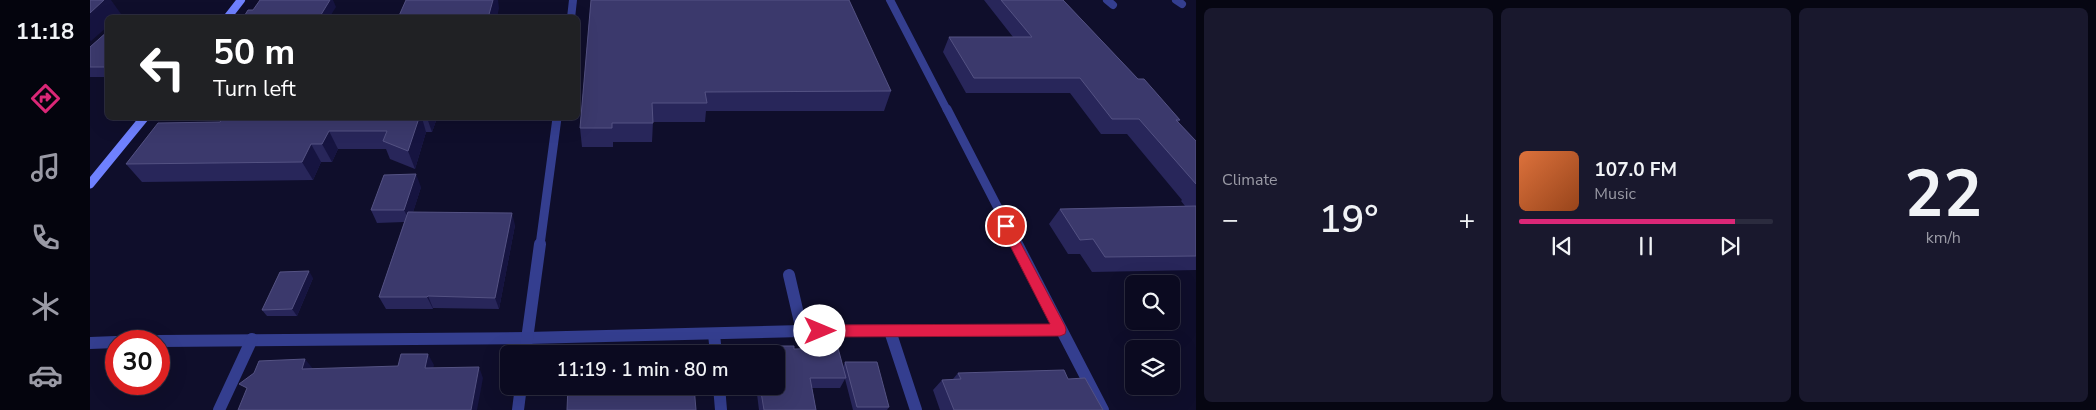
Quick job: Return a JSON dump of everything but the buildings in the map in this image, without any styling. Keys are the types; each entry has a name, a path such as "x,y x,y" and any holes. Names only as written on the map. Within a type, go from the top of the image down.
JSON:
{"street":[{"path":"229,15 241,0"},
{"path":"571,15 573,0"},
{"path":"890,0 1103,410"},
{"path":"90,184 142,120"},
{"path":"526,345 557,120"},
{"path":"789,274 802,331"},
{"path":"170,341 527,338 802,331 1060,330"},
{"path":"890,331 916,410"},
{"path":"714,334 715,345"},
{"path":"219,410 252,339"},
{"path":"90,343 105,342"},
{"path":"518,410 520,395"},
{"path":"720,395 721,410"}],"route":[{"path":"820,331 1060,330 1006,226"}]}
